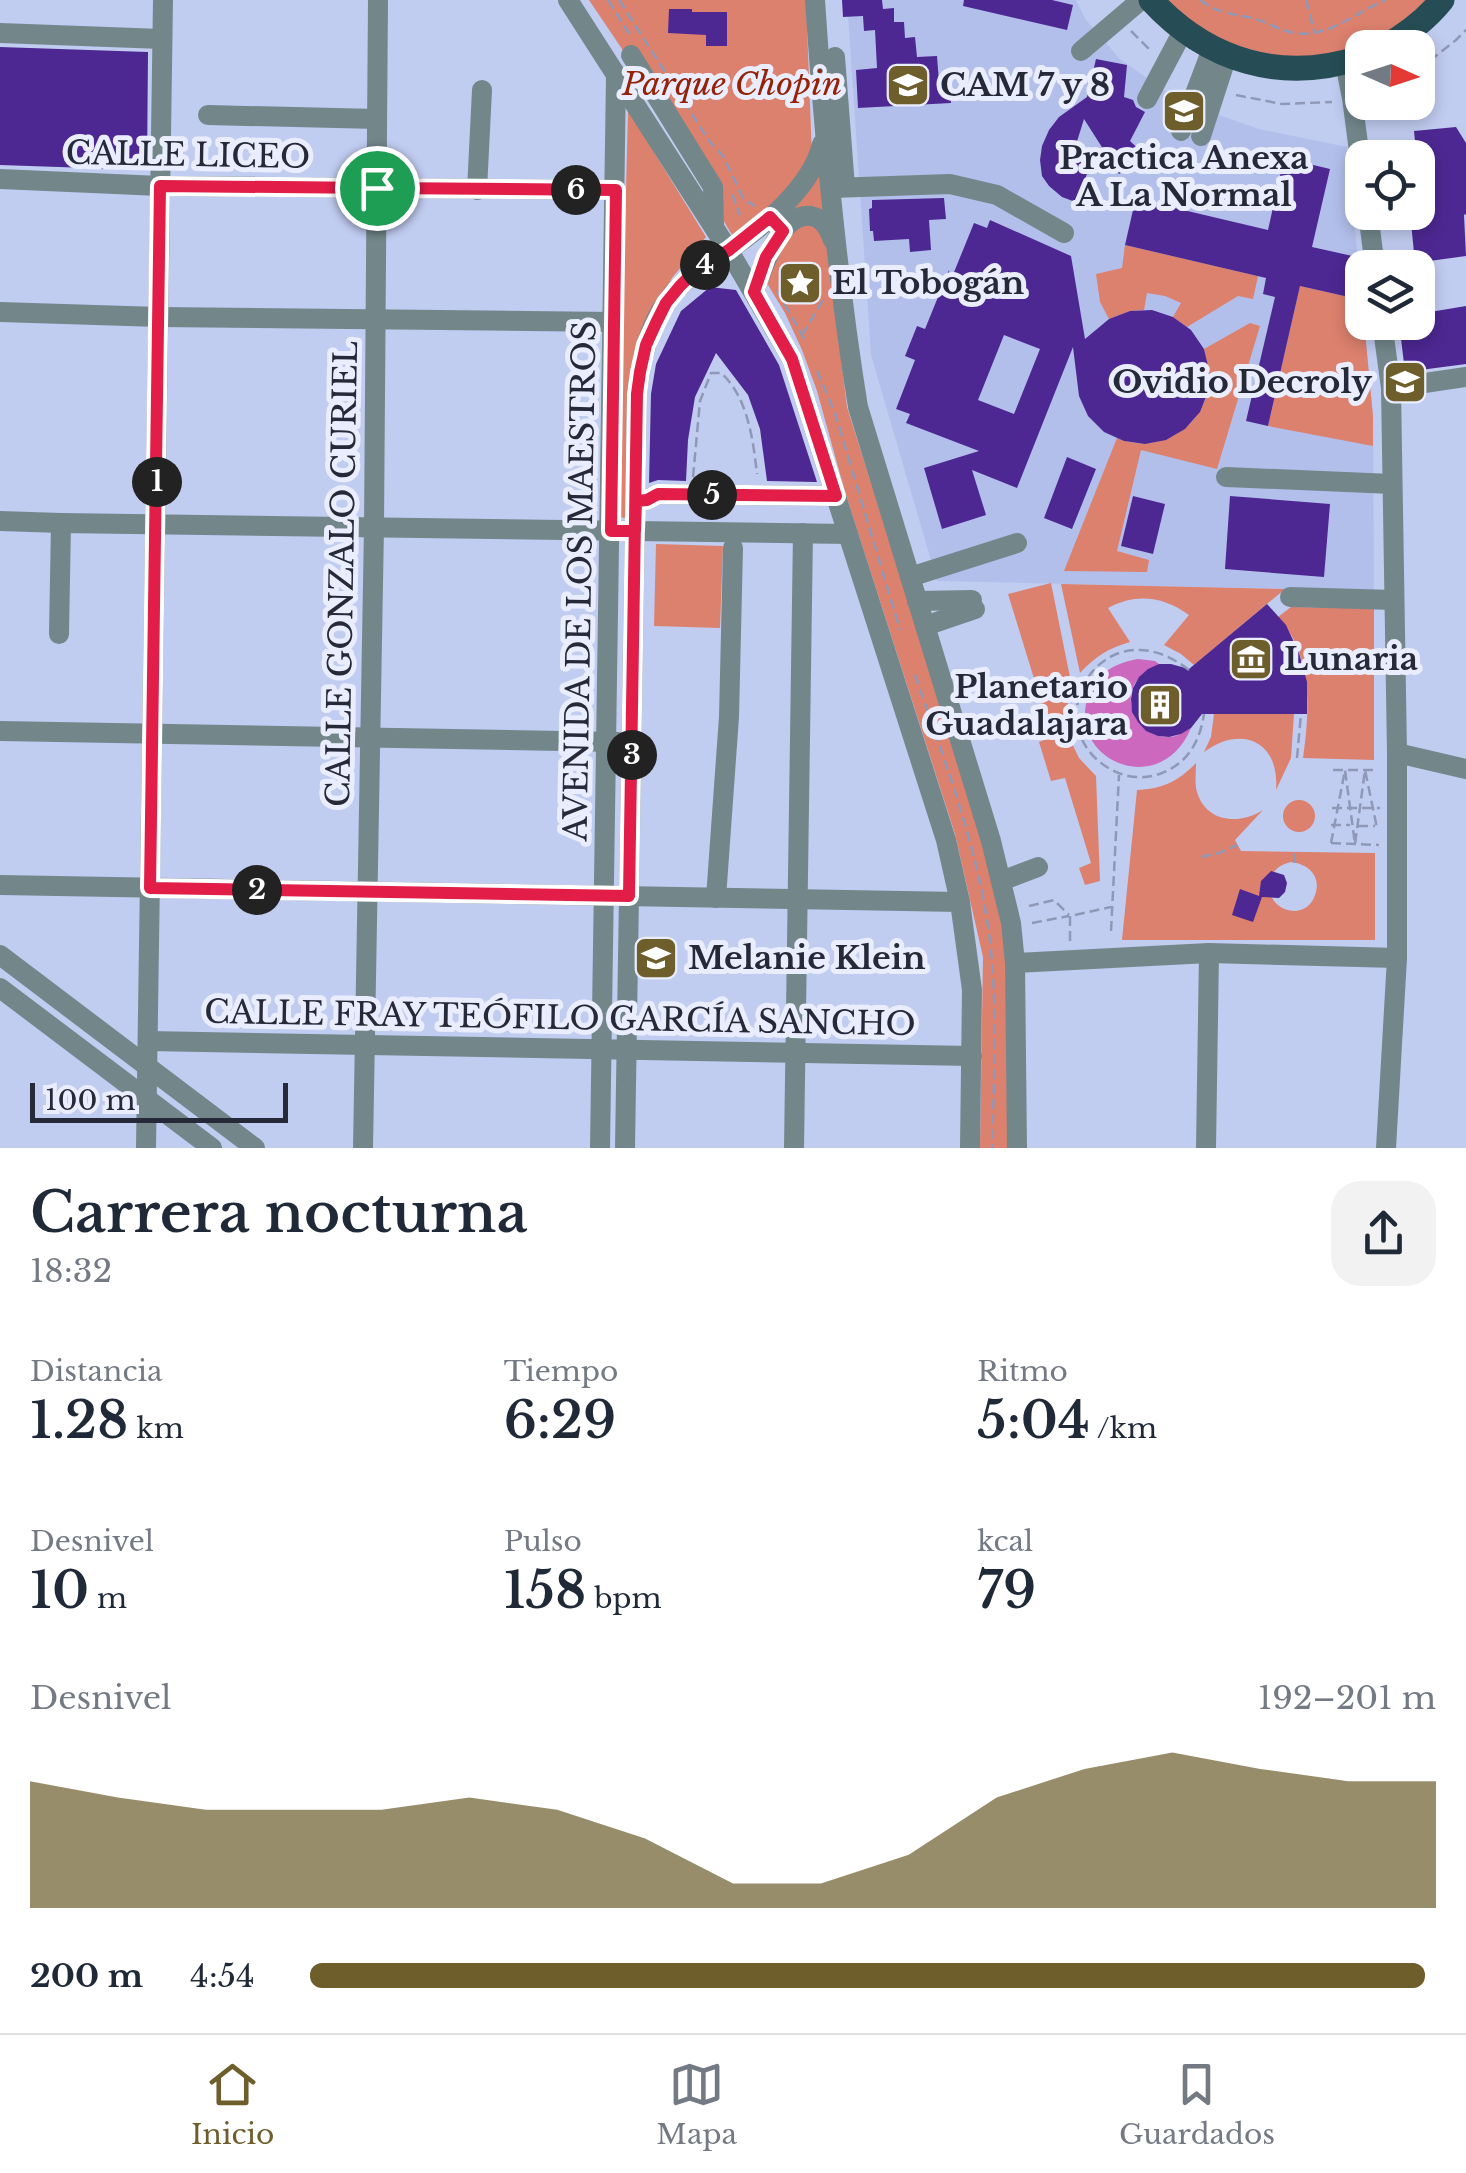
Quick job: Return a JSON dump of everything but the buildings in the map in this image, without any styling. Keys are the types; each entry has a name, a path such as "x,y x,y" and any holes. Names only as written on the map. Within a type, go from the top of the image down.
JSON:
{"main road":[{"path":"1151,0 1183,31 1220,52 1261,66 1303,69 1345,62"},
{"path":"1410,30 1447,1"}],"street":[{"path":"146,1148 163,0"},
{"name":"CALLE GONZALO CURIEL","path":"363,1148 378,0"},
{"path":"568,0 729,250 792,359 946,840 960,902 972,990 970,1148"},
{"path":"815,0 824,134 838,187"},
{"path":"1082,51 1141,0"},
{"path":"1147,99 1183,31"},
{"path":"0,32 162,39"},
{"path":"1220,52 1216,89 1191,134 1220,52"},
{"path":"631,55 713,188 714,227"},
{"path":"835,58 837,251 858,407 1011,924 1015,963 1016,1148"},
{"name":"AVENIDA DE LOS MAESTROS","path":"600,1148 616,74"},
{"path":"477,190 482,90"},
{"path":"208,115 377,119"},
{"name":"AVENIDA DE LOS MAESTROS","path":"625,1148 637,394 646,345 666,303 680,286 770,217 806,182 824,134"},
{"name":"CALLE LICEO","path":"0,179 160,186 616,190"},
{"path":"838,187 950,184 996,195 1064,232"},
{"path":"754,292 766,257 783,231 798,218 822,221 837,251"},
{"path":"0,312 613,322"},
{"path":"1384,340 1391,388 1397,958 1386,1148"},
{"path":"1391,388 1466,376"},
{"path":"1226,477 1392,484"},
{"path":"636,501 658,494 836,496"},
{"path":"0,520 848,534"},
{"path":"59,634 61,524"},
{"path":"794,1148 802,533"},
{"path":"910,576 1017,543"},
{"path":"716,898 729,716 733,548"},
{"path":"1290,597 1394,600"},
{"path":"917,601 974,605 925,626"},
{"path":"0,731 632,742"},
{"path":"1396,753 1466,769"},
{"path":"1001,881 1038,867"},
{"path":"0,885 960,902"},
{"path":"1015,963 1209,953 1397,958"},
{"path":"1206,1148 1209,953"},
{"path":"0,955 255,1148"},
{"path":"0,988 212,1148"},
{"name":"CALLE FRAY TEÓFILO GARCÍA SANCHO","path":"148,1041 972,1056"}],"path":[{"path":"620,0 708,141 723,156 744,200 770,217"},
{"path":"1200,0 1231,16 1255,18 1293,33 1337,27 1386,0"},
{"path":"1306,0 1314,32"},
{"path":"1120,18 1166,63"},
{"path":"1435,57 1466,30"},
{"path":"1216,89 1282,104 1334,102"},
{"path":"802,335 824,298 824,287"},
{"path":"691,495 700,401 711,373 722,373 732,382 753,434 760,495"},
{"path":"1189,670 1154,650 1132,649 1112,656 1094,668 1082,687 1076,708 1078,730 1101,764 1119,774 1139,778 1178,765 1202,732 1204,714"},
{"path":"1297,758 1301,714"},
{"path":"1333,770 1380,770"},
{"path":"1345,770 1331,843 1381,844"},
{"path":"1345,770 1356,844"},
{"path":"1355,826 1365,770"},
{"path":"1333,825 1379,826 1365,770"},
{"path":"1112,931 1119,774"},
{"path":"1332,789 1348,789"},
{"path":"1362,789 1380,790"},
{"path":"1335,808 1380,808"},
{"path":"1201,857 1237,845"},
{"path":"1294,862 1295,851"},
{"path":"1022,908 1054,900 1070,916 1070,948"},
{"path":"1026,924 1112,907"}],"shaded area":[{"path":"847,0 1076,0 1086,20 1120,59 1181,102 1259,129 1345,147 1345,230 1355,230 1357,250 1345,250 1345,340 1366,340 1373,416 1374,591 937,581 871,355"},
{"path":"1138,659 1159,664 1133,687 1132,707 1141,725 1159,736 1169,737 1191,728 1177,750 1158,763 1139,767 1119,763 1102,753 1090,737 1085,717 1089,694 1097,680 1115,666"}],"green space":[{"name":"Parque Chopin","path":"589,0 806,0 812,156 805,172 735,240 622,49"},
{"path":"1165,0 1426,0 1390,30 1345,30 1345,49 1307,57 1253,53 1218,41"},
{"path":"628,110 706,237 672,278 650,315 626,518 618,517"},
{"path":"817,173 824,175 827,216 784,222"},
{"path":"812,222 826,238 847,407 984,841 1008,956 1010,1148 980,1148 983,957 955,834 845,492 817,391 785,313 765,280 775,253 796,227"},
{"path":"1125,245 1258,276 1253,299 1238,296 1187,327 1173,317 1181,303 1147,293 1144,310 1109,319 1100,302 1096,274 1122,268"},
{"path":"1300,286 1345,296 1345,340 1366,340 1373,446 1268,426"},
{"path":"1250,323 1260,326 1217,469 1141,450 1117,551 1149,560 1147,572 1064,571 1117,438 1146,443 1161,441 1187,427 1204,403 1208,388 1204,349"},
{"path":"656,544 723,546 720,628 654,626"},
{"path":"1051,583 1072,687 1066,712 1068,735 1079,758 1096,776 1100,881 1085,885 1079,868 1091,863 1065,778 1051,781 1039,742 1052,737 1008,594"},
{"path":"1061,584 1285,589 1194,665 1164,645 1189,615 1159,600 1118,603 1108,608 1130,642 1102,654 1080,673"},
{"path":"1291,607 1374,608 1374,760 1303,758 1307,703 1303,666 1298,648 1278,617"},
{"path":"1214,714 1294,714 1291,758 1276,790 1272,759 1255,742 1231,740 1204,752"},
{"path":"1196,763 1196,788 1206,808 1214,814 1233,819 1263,810 1235,840 1241,851 1375,853 1375,940 1122,940 1137,790 1162,786","holes":["1297,863 1312,872 1317,888 1310,904 1303,909 1287,910 1274,901 1270,883 1280,867"]},
{"path":"1299,800 1310,805 1315,816 1310,827 1299,832 1288,827 1283,816 1288,805"}],"place":[{"name":"CAM 7 y 8","path":"908,85"},
{"name":"Practica Anexa A La Normal","path":"1184,111"},
{"name":"El Tobogán","path":"800,283"},
{"name":"Ovidio Decroly","path":"1405,382"},
{"name":"Lunaria","path":"1251,659"},
{"name":"Planetario Guadalajara","path":"1160,705"},
{"name":"Melanie Klein","path":"656,958"}],"route":[{"path":"377,188 160,186 150,888 629,896 636,501 637,394 646,345 666,303 696,270 770,217 783,231 766,257 754,292 792,359 836,496 658,494 636,501 635,531 611,531 616,190 377,188"}]}
